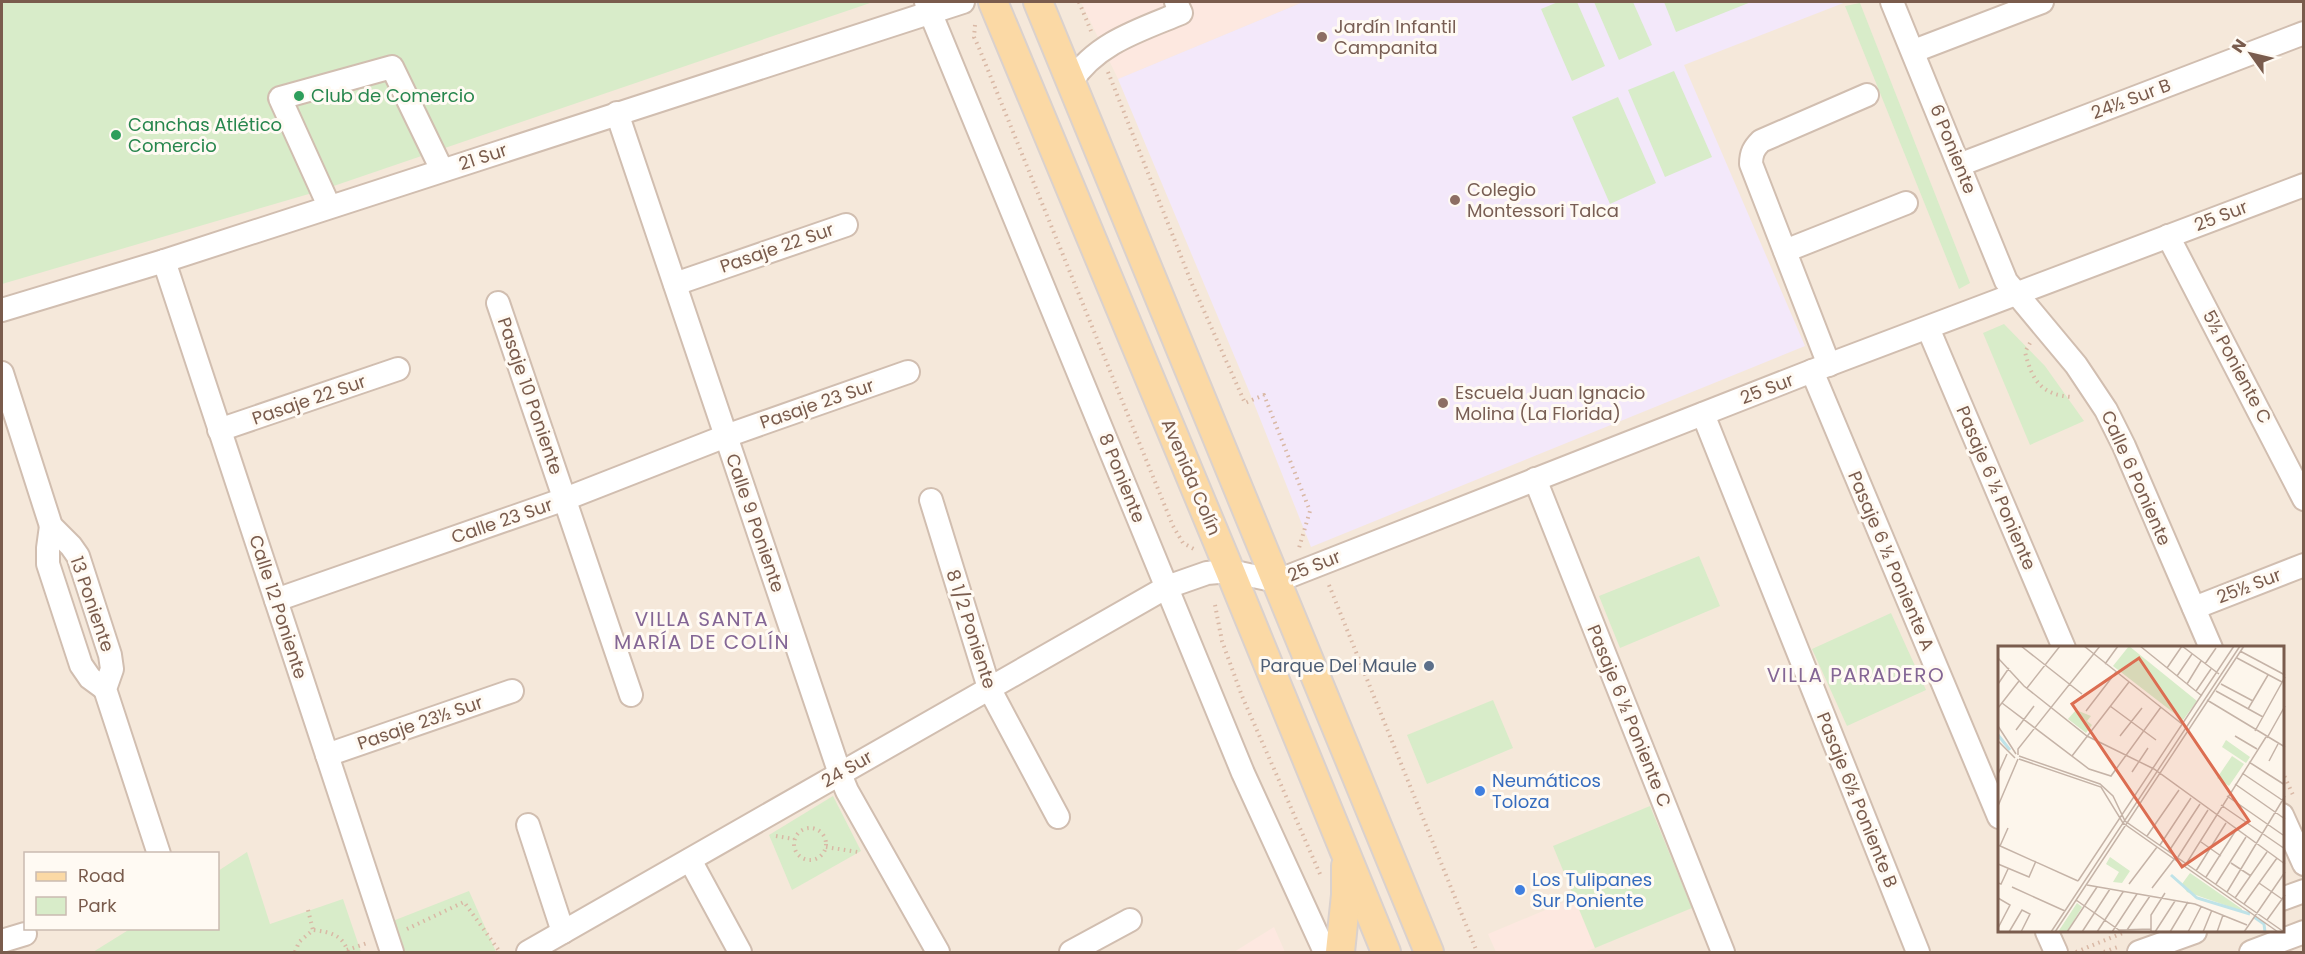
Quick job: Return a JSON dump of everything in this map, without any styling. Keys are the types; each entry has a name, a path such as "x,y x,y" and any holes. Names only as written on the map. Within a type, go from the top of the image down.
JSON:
{"main road":[{"name":"Avenida Colín","path":"977,5 1218,572 1386,952"},
{"path":"1034,6 1071,81 1429,952"},
{"path":"1340,952 1347,877 1345,855"}],"street":[{"path":"1071,81 1086,62 1118,39 1181,14 1176,2"},
{"name":"6 Poniente","path":"1892,2 1914,51 2006,281 2016,294"},
{"path":"1914,51 2042,2"},
{"name":"21 Sur","path":"2,310 164,261 617,113 928,7 977,5"},
{"name":"8 Poniente","path":"928,7 1243,773 1325,952"},
{"name":"24½ Sur B","path":"1959,165 2304,33"},
{"path":"329,206 280,98 392,67 442,170"},
{"name":"Pasaje 6 ½ Poniente A","path":"1867,94 1761,141 1752,152 1751,164 1785,251 1820,368 1998,814"},
{"name":"Calle 9 Poniente","path":"617,113 840,774 847,792 938,952"},
{"name":"25 Sur","path":"1218,572 1276,581 1820,368 2303,186"},
{"path":"1785,251 1906,203"},
{"name":"Pasaje 22 Sur","path":"675,284 846,225"},
{"name":"5½ Poniente C","path":"2168,236 2304,499"},
{"name":"Calle 12 Poniente","path":"164,261 390,945"},
{"name":"Calle 6 Poniente","path":"2016,294 2076,365 2106,410 2210,646"},
{"name":"Pasaje 10 Poniente","path":"498,303 632,695"},
{"name":"Pasaje 6 ½ Poniente","path":"1928,328 2063,646"},
{"name":"Pasaje 22 Sur","path":"219,430 398,369"},
{"name":"Pasaje 23 Sur","path":"726,436 908,372"},
{"name":"13 Poniente","path":"2,373 51,526 48,564 81,665 90,678 105,689 158,852"},
{"name":"Pasaje 6½ Poniente B","path":"1703,414 1918,952"},
{"name":"Calle 23 Sur","path":"276,600 565,499 726,436"},
{"name":"Pasaje 6 ½ Poniente C","path":"1535,479 1723,952"},
{"name":"8 1/2 Poniente","path":"931,500 989,688 1058,816"},
{"name":"13 Poniente","path":"51,526 78,556 112,659 112,669 105,689"},
{"name":"25½ Sur","path":"2194,608 2304,565"},
{"name":"24 Sur","path":"528,952 555,942 690,860 1167,587 1218,572"},
{"name":"Pasaje 23½ Sur","path":"327,756 512,691"},
{"path":"2284,817 2304,864"},
{"path":"528,825 555,942"},
{"path":"690,860 740,952"},
{"path":"2284,899 2304,891"},
{"path":"2251,952 2297,935 2304,916"},
{"path":"1071,952 1130,920"},
{"path":"2047,933 2056,952"},
{"path":"2139,952 2164,948 2188,933"},
{"path":"2,941 25,934"}],"path":[{"path":"1079,2 1192,284 1245,403 1264,395 1310,511 1299,548"},
{"path":"977,5 974,37 1173,526 1182,543 1198,551 1218,572 1215,596 1222,641 1242,696 1322,879"},
{"path":"2035,339 2028,345 2025,352 2032,376 2041,387 2059,396 2078,397 2072,388"},
{"path":"1327,578 1477,952"},
{"path":"811,828 821,832 824,836 826,847 821,856 811,861 797,855 794,845 801,831 811,828"},
{"path":"390,945 465,902 500,952"},
{"path":"308,910 313,930"},
{"path":"295,952 298,942 313,930 329,932 337,936 344,942 348,952"},
{"path":"2076,952 2124,933"}],"shaded area":[{"path":"2,2 2303,2 2303,952 2,952"},
{"path":"1081,2 1303,2 1118,79"},
{"name":"Colegio Montessori Talca","path":"1303,2 1846,2 1684,65 1805,346 1311,547 1249,391 1118,79"},
{"path":"1574,898 1595,948 1584,952 1496,952 1488,934"},
{"path":"1274,927 1285,952 1234,952"}],"green space":[{"name":"Club de Comercio","path":"2,2 873,2 319,191 2,284"},
{"path":"1558,2 1577,2 1605,66 1572,81 1541,9"},
{"path":"1594,2 1633,2 1652,45 1619,60"},
{"path":"1664,2 1751,2 1676,32"},
{"path":"1860,3 1970,283 1959,289 1845,6"},
{"path":"1674,71 1712,157 1665,177 1628,90"},
{"path":"1618,97 1656,183 1610,204 1572,117"},
{"path":"2004,324 2045,366 2084,421 2030,445 1983,333"},
{"path":"1699,556 1720,606 1620,648 1599,596"},
{"path":"1891,613 1926,690 1847,726 1812,649"},
{"path":"1493,700 1513,748 1427,784 1407,735"},
{"path":"833,796 861,851 792,890 769,835"},
{"path":"1650,806 1692,908 1595,948 1553,846"},
{"path":"247,852 270,924 343,899 361,952 93,952 128,930 219,930 219,870"},
{"path":"469,891 496,952 383,952 375,928"}],"place":[{"name":"Jardín Infantil Campanita","path":"1322,37"},
{"name":"Club de Comercio","path":"299,96"},
{"name":"Canchas Atlético Comercio","path":"116,135"},
{"name":"Colegio Montessori Talca","path":"1455,200"},
{"name":"Escuela Juan Ignacio Molina (La Florida)","path":"1443,403"},
{"name":"Parque Del Maule","path":"1429,666"},
{"name":"Neumáticos Toloza","path":"1480,791"},
{"name":"Los Tulipanes Sur Poniente","path":"1520,890"}],"district":[{"name":"VILLA SANTA MARÍA DE COLÍN","path":"702,630"},
{"name":"VILLA PARADERO","path":"1856,675"}]}
